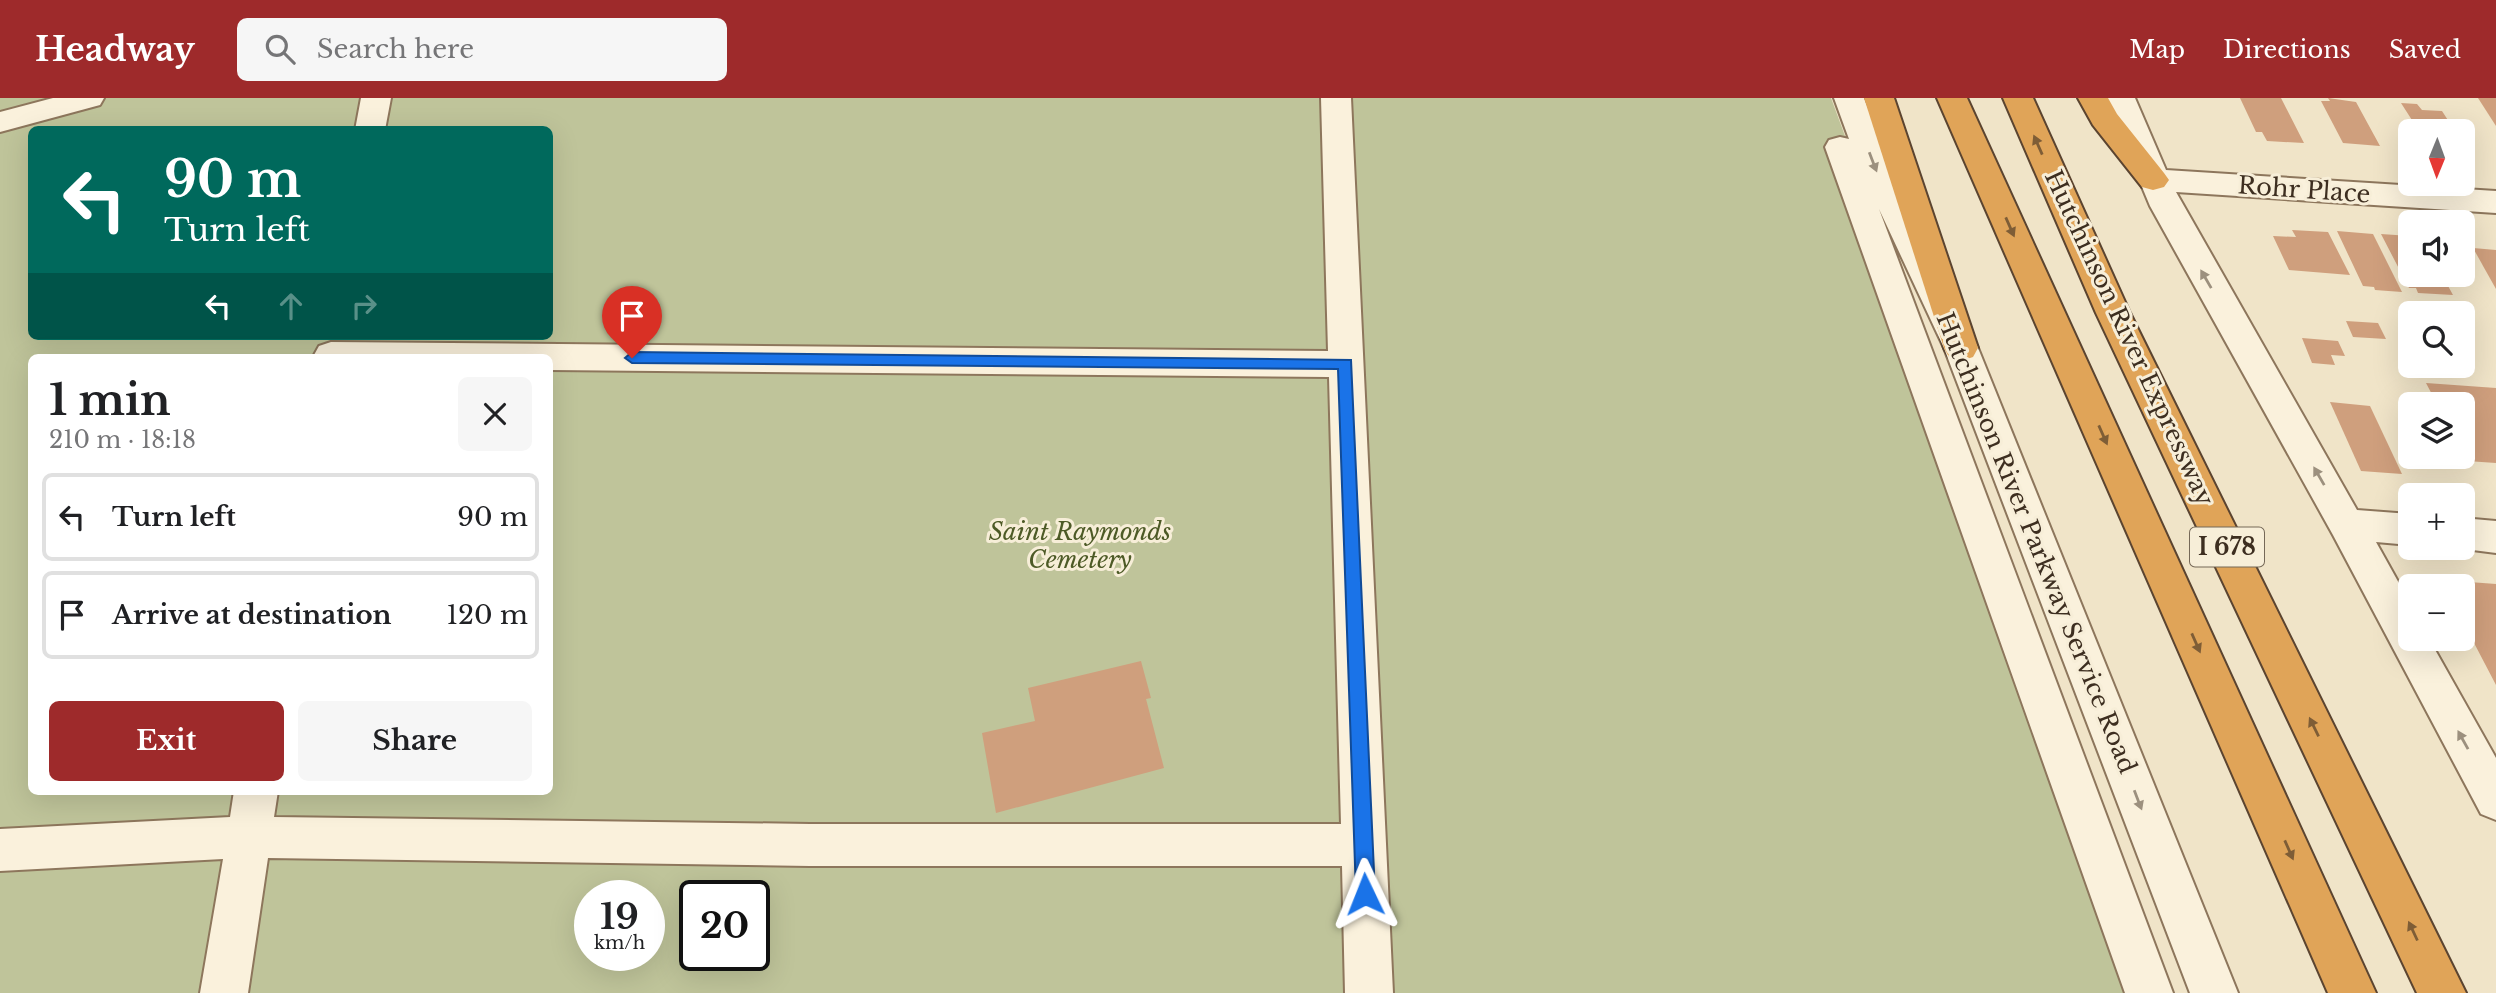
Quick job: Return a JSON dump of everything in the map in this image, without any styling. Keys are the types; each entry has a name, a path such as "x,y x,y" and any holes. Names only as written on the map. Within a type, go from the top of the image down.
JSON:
{"highway":[{"path":"1879,98 1961,348"},
{"name":"I 678","path":"1952,98 2353,993"},
{"name":"Hutchinson River Expressway","path":"2018,98 2113,313 2442,993"},
{"path":"2093,98 2104,118 2153,180"}],"street":[{"path":"0,122 89,98"},
{"path":"371,126 376,98"},
{"path":"1336,98 1369,993"},
{"path":"1822,98 2149,993"},
{"name":"Hutchinson River Parkway Service Road","path":"1849,98 1875,168 1961,348 2214,993"},
{"path":"2120,98 2153,180 2180,233 2346,524 2496,800"},
{"name":"Rohr Place","path":"2153,180 2496,202"},
{"path":"332,349 1345,364"},
{"path":"2346,524 2398,529"},
{"path":"2475,535 2496,537"},
{"path":"224,993 255,795"},
{"path":"0,850 249,836 810,845 1363,845"}],"green space":[{"name":"Saint Raymonds Cemetery","path":"0,98 1831,98 2161,993 0,993"}],"building":[{"path":"2240,98 2281,98 2304,143 2267,141 2262,132 2256,132"},
{"path":"2328,98 2356,102 2380,146 2343,143 2321,101 2330,101"},
{"path":"2478,98 2496,98 2496,126"},
{"path":"2401,103 2417,104 2422,110 2442,111 2447,119 2411,119"},
{"path":"2292,230 2328,232 2350,275 2289,270 2273,236 2296,237"},
{"path":"2337,231 2373,234 2402,292 2375,290 2374,287 2363,286"},
{"path":"2381,234 2398,235 2398,267"},
{"path":"2475,248 2496,250 2496,289 2475,252"},
{"path":"2449,287 2453,295 2418,293 2416,288 2409,288"},
{"path":"2346,321 2378,323 2386,339 2353,337"},
{"path":"2302,338 2338,341 2345,356 2331,355 2335,365 2312,363"},
{"path":"2426,383 2496,388 2496,463 2475,462 2475,392 2431,392"},
{"path":"2330,402 2370,406 2402,474 2361,471"},
{"path":"2475,582 2496,584 2496,685 2475,645"},
{"path":"1141,661 1151,698 1146,699 1164,768 996,813 982,733 1035,721 1028,688"}],"route":[{"path":"632,358 1345,364 1365,894"}]}
